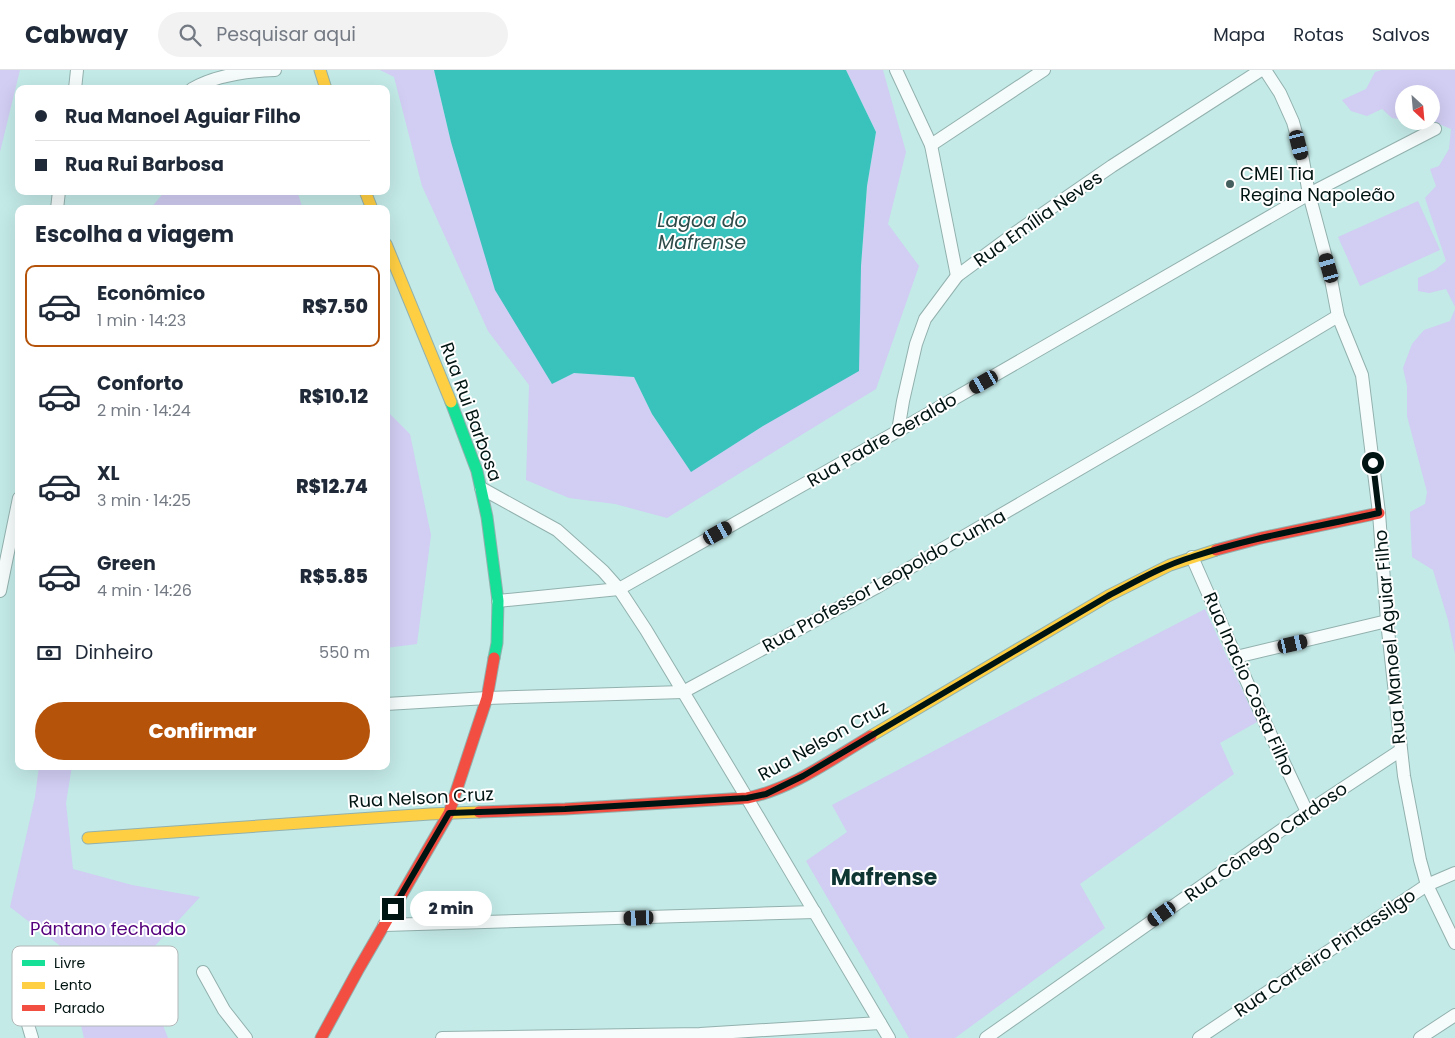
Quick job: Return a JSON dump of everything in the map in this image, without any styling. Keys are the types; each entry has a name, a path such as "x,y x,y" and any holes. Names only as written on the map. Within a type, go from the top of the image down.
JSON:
{"street":[{"path":"75,85 77,70"},
{"path":"199,85 249,72 275,70"},
{"path":"320,70 325,85"},
{"path":"896,70 931,145 957,276"},
{"path":"931,145 1044,70"},
{"name":"Rua Emília Neves","path":"898,431 914,352 925,320 957,276 1112,166 1261,70"},
{"name":"Rua Manoel Aguiar Filho","path":"1265,70 1280,93 1291,116 1329,268 1338,316 1362,375 1379,513 1387,621 1401,750 1420,860 1427,885 1455,943"},
{"name":"Rua Padre Geraldo","path":"498,601 619,589 1309,194 1435,130"},
{"name":"Rua Rui Barbosa","path":"321,1038 449,813 487,698 497,644 498,601 493,554 481,488 463,432 390,254"},
{"name":"Rua Professor Leopoldo Cunha","path":"390,704 487,698 683,692 877,587 1190,405 1338,316"},
{"path":"481,488 557,530 619,589 747,798 889,1038"},
{"name":"Rua Nelson Cruz","path":"88,838 449,813 565,809 747,798 766,794 782,787 1108,596 1152,573 1192,557 1258,539 1379,513"},
{"path":"0,591 15,518"},
{"name":"Rua Inacio Costa Filho","path":"1192,557 1307,812"},
{"path":"1236,658 1387,621"},
{"name":"Rua Cônego Cardoso","path":"986,1038 1307,812 1401,750"},
{"name":"Rua Carteiro Pintassilgo","path":"1198,1038 1427,885 1455,873"},
{"path":"384,925 815,912"},
{"path":"203,972 224,1010 246,1038"},
{"path":"1420,1038 1455,1015"},
{"path":"442,1038 701,1036 880,1023"},
{"path":"28,1026 32,1038"}],"green space":[{"path":"0,70 20,70 15,85 0,152"},
{"path":"380,70 434,70 451,142 551,383 574,373 634,377 652,414 691,471 763,426 861,266 867,186 876,132 846,70 883,70 906,152 888,224 919,266 876,389 667,518 615,504 569,498 526,480 529,385 488,331 422,186 394,77"},
{"path":"1382,70 1455,70 1455,307 1446,289 1429,293 1418,291 1418,278 1435,270 1446,261 1425,198 1436,186 1430,169 1439,166 1449,149 1451,129 1440,125 1440,85 1395,85 1395,118 1382,109 1367,116 1351,111 1342,100 1366,89 1375,72"},
{"path":"162,195 298,195 302,205 153,205"},
{"path":"1418,201 1440,250 1360,286 1338,237"},
{"path":"1455,309 1455,654 1448,620 1433,570 1412,557 1410,512 1425,504 1427,492 1407,416 1407,386 1403,368 1412,344 1424,330 1450,321"},
{"path":"390,414 410,434 431,535 417,644 390,647"},
{"path":"1205,609 1257,722 1220,743 1234,774 1080,884 1105,928 955,1038 909,1038 806,861 847,832 832,805"},
{"name":"Pântano fechado","path":"38,770 71,770 66,803 73,869 132,885 200,897 155,946 60,946 10,907 35,797"},
{"name":"Pântano fechado","path":"81,1026 163,1026 168,1038 84,1038"}],"water":[{"name":"Lagoa do Mafrense","path":"434,70 846,70 876,132 867,186 861,266 859,371 763,426 691,472 652,414 634,377 574,373 552,384 495,290 451,142"}],"traffic: fast":[{"path":"451,402 477,471 487,517 498,601 497,643 494,658"}],"traffic: slow":[{"path":"320,70 325,85"},
{"path":"367,195 370,205"},
{"path":"390,254 451,402"},
{"path":"871,736 1108,596 1170,565 1216,550"},
{"path":"88,838 479,812"}],"traffic: jam":[{"path":"1216,550 1261,538 1379,513"},
{"path":"321,1038 449,813 487,698 494,658"},
{"path":"479,812 747,798 780,788 871,736"}],"place":[{"name":"CMEI Tia Regina Napoleão","path":"1230,184"}],"district":[{"name":"Mafrense","path":"884,877"}],"route":[{"path":"393,909 449,813 565,809 747,798 766,794 803,776 1108,596 1152,573 1192,557 1258,539 1379,513 1373,463"}]}
